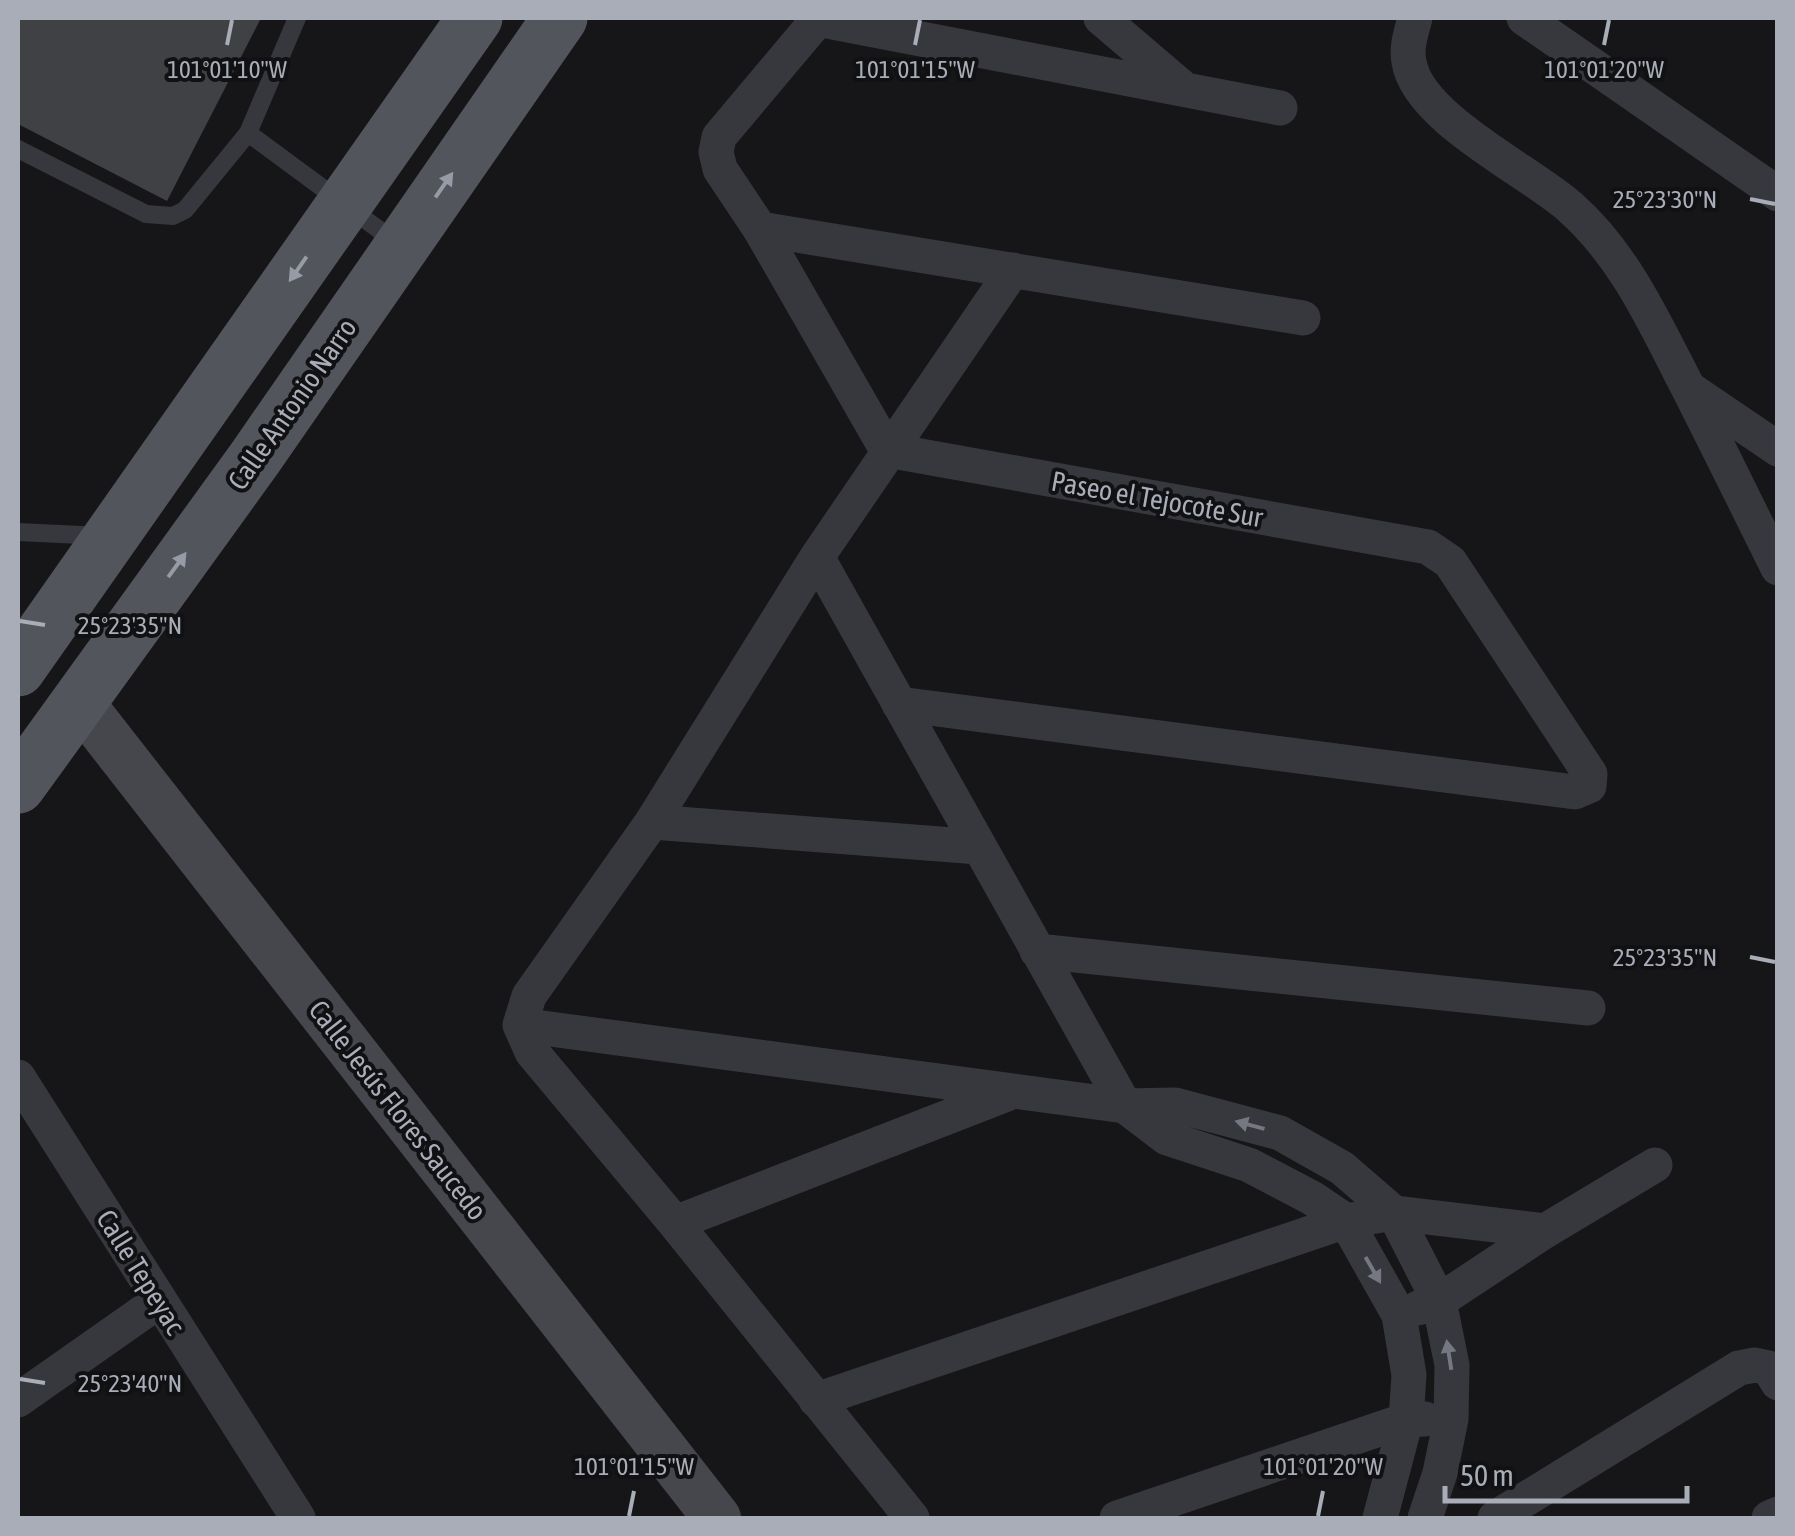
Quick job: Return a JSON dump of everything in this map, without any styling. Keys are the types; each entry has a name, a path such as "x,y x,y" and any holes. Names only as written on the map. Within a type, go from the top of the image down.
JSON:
{"main road":[{"path":"18,669 475,18"},
{"name":"Calle Antonio Narro","path":"18,786 255,458 560,18"},
{"path":"18,739 78,701 90,640 109,582 148,518 201,407"},
{"name":"Calle Jesús Flores Saucedo","path":"78,701 717,1518"}],"street":[{"path":"887,450 760,229 720,169 716,152 719,137 818,18 1280,108"},
{"path":"1101,18 1184,89"},
{"path":"1415,18 1408,45 1409,64 1418,89 1436,110 1568,206 1604,242 1635,286 1778,568"},
{"path":"1524,18 1778,194"},
{"path":"760,229 1303,318"},
{"path":"912,1518 532,1052 520,1025 530,996 652,822 816,557 1012,270"},
{"path":"1688,388 1778,449"},
{"name":"Paseo el Tejocote Sur","path":"887,450 1428,548 1450,562 1590,774 1588,786 1576,792 899,704"},
{"path":"816,557 1125,1106 1167,1138 1249,1165 1346,1221 1398,1314 1409,1375 1406,1420 1380,1518"},
{"path":"652,822 979,847"},
{"path":"1037,950 1588,1008"},
{"path":"520,1025 1125,1106 1174,1104 1280,1133 1342,1168 1394,1213 1439,1301 1452,1365 1450,1419 1440,1472 1425,1518"},
{"name":"Calle Tepeyac","path":"18,1077 298,1518"},
{"path":"675,1223 1012,1092"},
{"path":"1398,1314 1439,1301 1545,1230 1655,1165"},
{"path":"816,1400 1346,1221 1394,1213 1545,1230"},
{"path":"18,1400 159,1301"},
{"path":"1496,1518 1739,1368 1769,1368 1778,1383"},
{"path":"1117,1518 1406,1420 1450,1419"},
{"path":"1769,1518 1778,1514"}],"lane":[{"path":"18,149 146,214 173,216 185,210 248,133 296,18"},
{"path":"248,133 402,246"},
{"path":"18,532 110,537"}],"building":[{"path":"18,18 261,18 167,201 18,124"}]}
